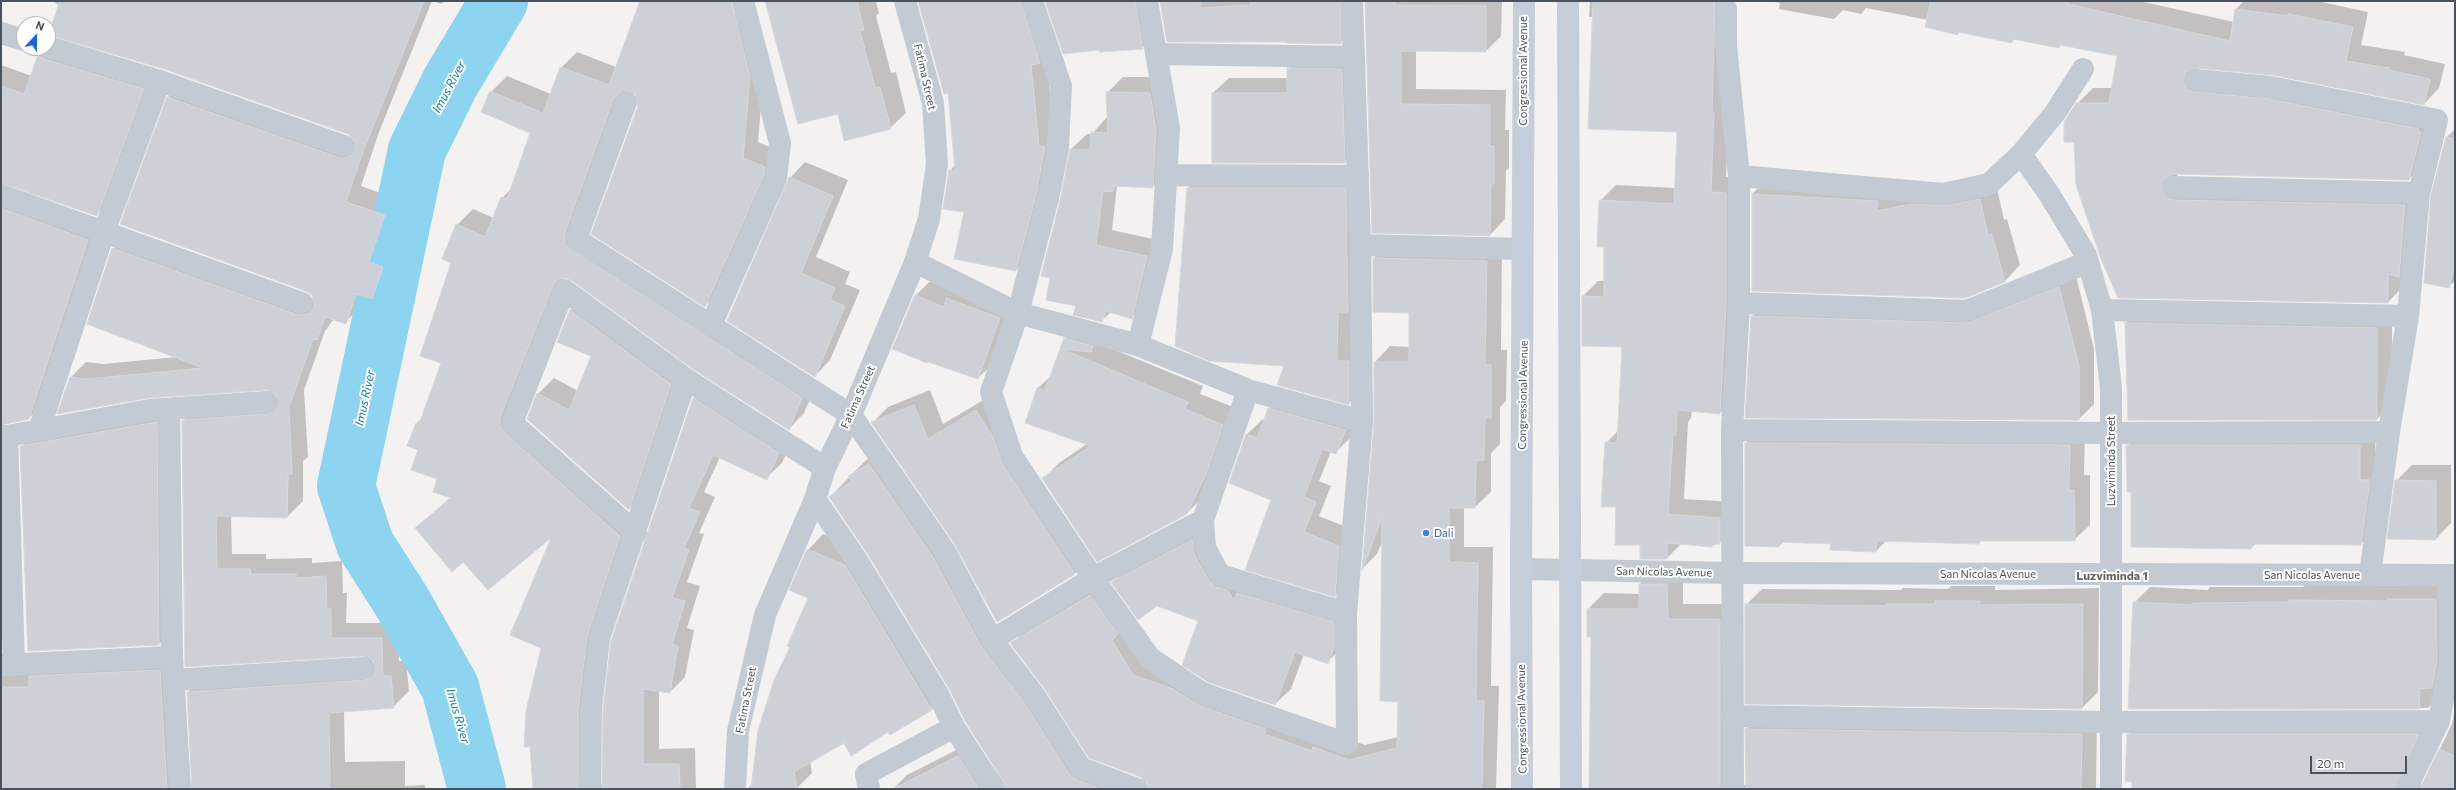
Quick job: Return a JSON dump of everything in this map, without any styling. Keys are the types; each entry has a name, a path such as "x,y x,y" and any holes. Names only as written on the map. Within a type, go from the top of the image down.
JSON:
{"main road":[{"name":"Congressional Avenue","path":"1522,789 1520,569 1524,1"},
{"path":"1568,1 1571,789"}],"street":[{"path":"711,325 776,178 780,143 743,1"},
{"name":"Fatima Street","path":"735,789 738,731 765,615 815,499 825,468 851,415 915,262 929,219 937,164 933,103 905,1"},
{"path":"1032,1 1061,86 1058,148 1018,313 990,392 1012,456 1093,578 1150,658 1202,693 1348,744 1346,613 1362,421 1360,245 1352,1"},
{"path":"1138,345 1162,249 1169,128 1147,1"},
{"path":"1726,9 1726,45 1739,176 1739,303 1732,430 1733,789"},
{"path":"1,33 16,38"},
{"path":"56,49 160,81 344,146"},
{"path":"1157,54 1354,57"},
{"path":"1739,176 1943,194 1989,184 2021,154 2055,113 2083,68"},
{"path":"2195,80 2271,87 2437,120 2419,193 2408,316 2389,432 2370,575"},
{"path":"39,430 104,232 160,81"},
{"path":"626,102 576,239 851,415 944,550 992,640 1034,695 1081,768 1137,789"},
{"name":"Luzviminda Street","path":"2021,154 2049,194 2086,255 2102,310 2111,388 2111,789"},
{"path":"1166,175 1358,176"},
{"path":"2173,187 2419,193"},
{"path":"1,195 302,303"},
{"path":"1360,245 1522,249"},
{"path":"915,262 1018,313 1138,345 1248,390 1362,421"},
{"path":"1739,303 1967,311 2088,262"},
{"path":"636,533 512,423 564,290 686,379 825,468"},
{"path":"2102,310 2408,316"},
{"path":"590,789 591,710 599,638 636,533 686,379"},
{"path":"1248,390 1203,520 1205,548 1220,575 1346,613"},
{"path":"172,657 8,664 4,437 150,410 267,402"},
{"path":"169,409 172,657 180,789"},
{"path":"1732,430 2111,433 2389,432"},
{"path":"815,499 856,559 935,689 954,727 994,789"},
{"path":"992,640 1093,578 1203,520"},
{"name":"San Nicolas Avenue","path":"1520,569 1732,573 2451,575"},
{"path":"2406,789 2439,721 2450,661 2451,575"},
{"path":"174,680 364,668"},
{"path":"1732,716 2111,722 2439,721"},
{"path":"869,789 866,774 954,727"}],"building":[{"path":"60,1 424,1 364,149 346,202 385,215 369,262 383,267 372,299 356,294 346,324 325,317 317,340 313,339 289,407 292,474 288,474 287,518 216,516 217,569 250,569 251,574 296,574 296,578 326,576 327,609 331,609 331,638 382,638 383,676 391,676 394,708 329,713 330,789 192,789 187,692 365,680 371,678 375,673 374,661 363,656 185,667 182,420 268,414 278,407 277,395 266,390 149,398 57,414 70,377 87,379 203,368 87,324 112,248 298,315 310,313 314,307 312,295 306,291 120,224 167,97 340,158 347,158 352,155 356,143 348,134 164,69 56,37 56,16 55,16"},
{"path":"640,1 731,1 750,77 743,158 765,167 764,175 705,307 591,234 638,106 635,94 623,90 614,98 564,235 565,245 802,398 789,430 693,369 571,280 564,278 557,280 553,285 500,418 500,426 504,432 620,536 587,636 578,710 578,789 533,789 530,747 524,747 526,711 541,648 510,635 551,538 488,590 463,562 452,572 415,528 451,498 433,492 437,479 411,470 418,450 407,446 416,423 419,424 441,363 420,356 451,263 442,259 456,224 485,237 501,197 507,199 530,133 481,112 490,91 543,113 560,67 609,85"},
{"path":"765,1 857,1 864,30 860,31 875,88 880,87 891,129 844,141 838,114 798,124"},
{"path":"918,1 1020,1 1040,63 1031,65 1039,146 1045,147 1036,195 1016,271 954,259 964,212 943,209 949,170 955,171 948,93 944,94"},
{"path":"1045,1 1135,1 1143,49 1100,52 1099,50 1063,54"},
{"path":"1160,1 1200,1 1200,8 1250,5 1250,1 1340,1 1341,44 1287,42 1167,42"},
{"path":"1365,1 1395,1 1395,5 1486,6 1486,52 1401,51 1401,104 1490,105 1490,146 1494,146 1494,184 1491,184 1490,236 1372,233"},
{"path":"1593,1 1715,1 1712,112 1714,112 1711,192 1726,193 1726,303 1720,414 1677,410 1676,435 1673,435 1668,514 1720,518 1720,544 1712,544 1712,547 1667,543 1667,559 1640,559 1640,545 1615,545 1616,507 1601,507 1605,442 1617,443 1622,347 1582,346 1582,296 1604,297 1604,247 1597,247 1599,200 1674,204 1677,132 1588,129"},
{"path":"1931,1 2069,1 2068,4 2230,41 2235,9 2288,16 2288,14 2353,27 2346,61 2389,68 2389,70 2430,79 2424,105 2273,75 2196,68 2185,72 2184,85 2188,90 2194,92 2269,99 2419,129 2418,132 2421,132 2409,180 2173,174 2163,180 2161,187 2166,197 2173,200 2405,205 2399,277 2388,274 2388,303 2118,298 2101,259 2076,185 2074,142 2064,142 2064,122 2076,103 2109,103 2117,56 2060,45 2059,48 2013,39 2012,43 1958,32 1958,35 1925,27"},
{"path":"38,56 144,89 97,216 1,183 1,86 24,94"},
{"path":"1287,68 1342,69 1345,163 1212,163 1212,93 1287,93"},
{"path":"1106,92 1150,93 1156,130 1153,188 1114,186 1113,192 1103,191 1096,245 1147,256 1132,319 1106,311 1102,322 1073,315 1076,306 1046,300 1050,278 1041,276 1060,201 1070,149 1090,150 1091,132 1108,133"},
{"path":"2446,137 2455,139 2455,262 2449,288 2424,283 2431,195"},
{"path":"789,177 833,196 801,273 835,288 830,300 845,306 815,377 727,321"},
{"path":"1187,188 1346,188 1348,312 1338,312 1337,361 1349,361 1349,405 1277,385 1284,366 1209,361 1175,346"},
{"path":"1752,194 1878,201 1877,211 1910,204 1945,206 1980,199 1988,235 1992,234 2005,282 1965,298 1752,291"},
{"path":"1,208 88,240 29,419 1,425"},
{"path":"1373,258 1487,261 1485,365 1491,365 1491,418 1485,418 1484,460 1476,460 1475,508 1449,508 1449,562 1478,563 1476,701 1484,701 1482,789 1149,789 1147,781 1141,777 1089,758 1044,688 1010,643 1090,595 1118,634 1112,640 1133,675 1173,689 1198,705 1266,729 1264,734 1312,751 1313,747 1349,760 1397,748 1398,702 1380,701 1382,517 1362,571 1374,422 1374,362 1409,362 1409,313 1373,312"},
{"path":"2059,287 2079,365 2079,420 1745,418 1751,316 1967,323"},
{"path":"915,295 944,307 946,298 1000,318 978,379 928,362 927,363 892,349"},
{"path":"570,310 671,384 629,510 527,419 537,393 569,410 591,356 557,342"},
{"path":"2125,323 2377,328 2377,420 2128,420"},
{"path":"1064,338 1093,346 1091,352 1062,349 1188,402 1185,409 1223,425 1206,474 1187,514 1097,562 1042,478 1091,446 1025,423 1037,388 1045,390"},
{"path":"693,398 779,453 767,480 713,455 689,508 700,512 684,548 689,550 672,598 685,601 672,644 678,646 670,693 643,689 643,764 679,764 680,789 602,789 603,711 611,641"},
{"path":"914,405 928,439 976,410 993,437 1002,463 1075,574 997,622 954,543 871,422"},
{"path":"1268,408 1346,430 1336,454 1322,449 1304,497 1316,502 1304,532 1339,546 1335,597 1245,570 1271,500 1229,483 1246,434 1257,438"},
{"path":"157,422 159,645 28,651 20,446"},
{"path":"1745,443 2070,445 2069,490 2074,490 2075,541 1979,541 1979,544 1877,541 1876,552 1830,550 1831,544 1779,542 1779,547 1745,546"},
{"path":"2126,445 2360,445 2360,480 2370,480 2361,545 2251,544 2251,549 2131,547 2131,492 2127,492"},
{"path":"869,464 933,557 981,646 1024,702 1070,775 1077,780 1101,789 1006,789 1004,782 965,721 950,690 867,553 829,497 852,481 848,476"},
{"path":"2395,480 2436,481 2436,540 2387,539"},
{"path":"1192,540 1194,554 1209,581 1216,587 1227,590 1234,600 1237,593 1334,622 1334,647 1328,664 1295,652 1275,705 1208,682 1182,665 1198,621 1157,606 1138,620 1111,582"},
{"path":"807,549 845,565 932,710 890,735 888,732 851,756 844,743 794,772 797,789 751,789 758,730 774,680 790,647 787,646 808,598 789,590"},
{"path":"1639,584 1667,584 1668,619 1720,619 1720,789 1589,789 1591,637 1587,637 1587,609 1639,609"},
{"path":"2388,599 2436,599 2437,660 2432,688 2419,689 2420,709 2128,709 2133,602 2193,605 2193,603 2289,602 2289,600 2388,601"},
{"path":"1935,601 1980,601 1980,605 2083,604 2082,709 1745,704 1745,604 1886,606 1886,604 1935,604"},
{"path":"160,670 167,789 1,789 1,687 29,687 29,676"},
{"path":"1745,729 2082,734 2081,789 1746,789"},
{"path":"2127,734 2419,734 2394,789 2132,789 2132,782 2125,781"},
{"path":"2439,749 2455,756 2455,789 2420,789"},
{"path":"958,756 979,789 893,789"}],"waterway":[{"name":"Imus River","path":"477,789 450,687 402,602 365,544 346,486 417,150 450,83 499,1"}],"place":[{"name":"Dali","path":"1426,533"}],"district":[{"name":"Luzviminda 1","path":"2112,576"}]}
